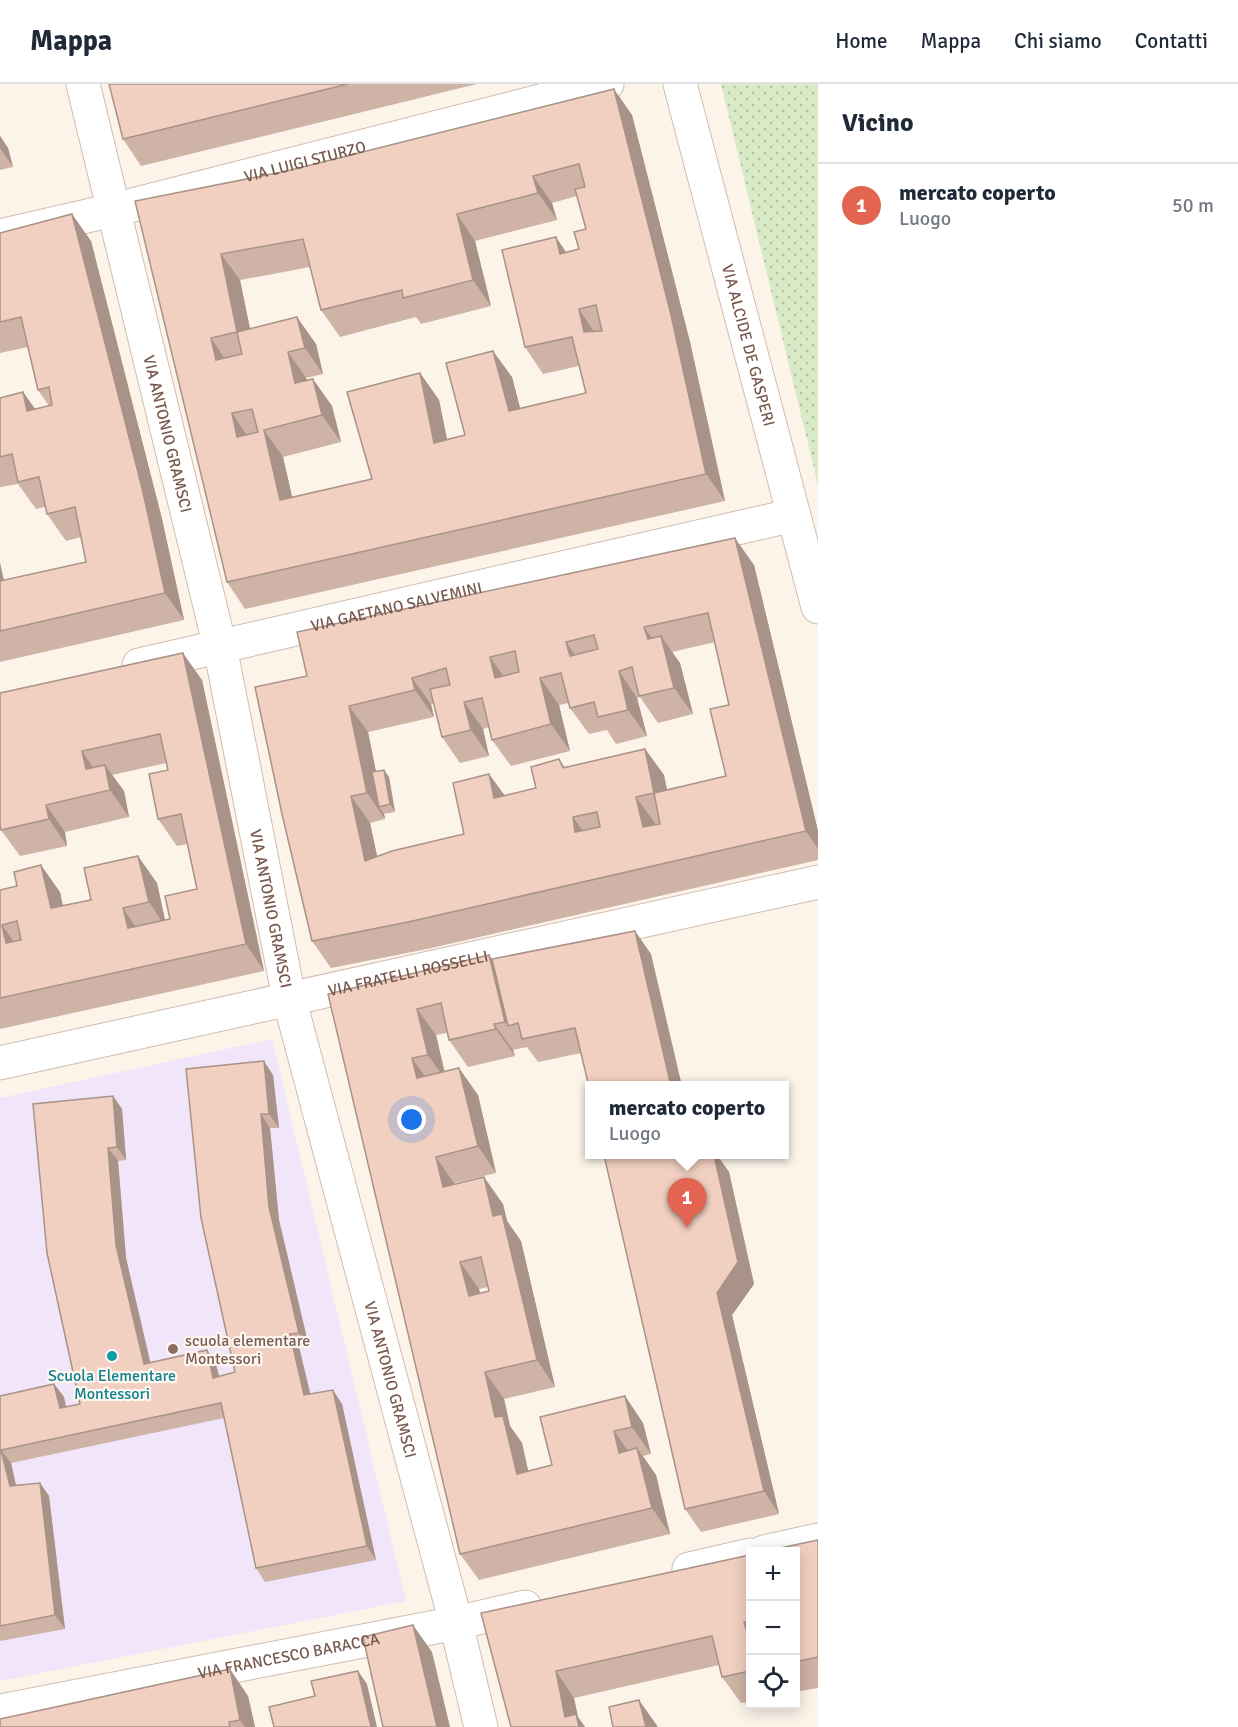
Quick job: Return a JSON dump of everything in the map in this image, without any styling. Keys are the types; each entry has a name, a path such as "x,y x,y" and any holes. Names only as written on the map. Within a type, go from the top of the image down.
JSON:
{"street":[{"name":"VIA ANTONIO GRAMSCI","path":"83,84 220,647 289,998 456,1623 481,1727"},
{"name":"VIA LUIGI STURZO","path":"0,236 113,210 608,84"},
{"name":"VIA ALCIDE DE GASPERI","path":"680,84 818,608"},
{"name":"VIA GAETANO SALVEMINI","path":"104,673 794,515"},
{"name":"VIA FRATELLI ROSSELLI","path":"0,1063 818,882"},
{"path":"784,1547 818,1540"},
{"path":"660,1575 746,1556"},
{"name":"VIA FRANCESCO BARACCA","path":"0,1712 456,1623 558,1599"}],"shaded area":[{"name":"scuola elementare Montessori","path":"272,1039 406,1601 0,1681 0,1098"}],"green space":[{"path":"721,84 818,84 818,485"}],"building":[{"path":"109,84 348,84 123,139"},
{"path":"614,89 671,315 706,474 227,582 135,201 287,171","holes":["579,164 585,187 575,189 586,229 574,232 579,249 560,254 556,237 502,250 525,347 572,337 586,393 509,411 493,351 446,363 465,435 434,443 420,373 347,392 372,479 280,500 264,430 322,415 313,379 295,383 288,352 305,348 297,317 237,332 221,254 303,239 321,310 402,290 403,298 473,280 457,214 538,193 533,176","596,305 602,331 584,332 579,309","237,332 242,354 216,360 211,338","252,409 258,432 237,437 232,413"]},
{"path":"72,214 143,492 165,593 0,631 0,581 86,562 75,507 47,514 39,477 18,482 12,454 0,457 0,398 23,392 27,411 52,405 49,387 38,390 21,317 0,322 0,233"},
{"path":"735,538 806,831 408,922 312,941 255,687 307,676 297,632","holes":["708,613 729,705 710,709 726,776 654,793 645,749 563,768 559,759 531,767 536,788 494,798 489,774 453,783 464,834 392,851 365,861 351,796 367,793 349,706 415,690 412,678 446,668 450,685 430,689 442,737 471,730 464,702 482,698 492,740 551,724 540,678 561,673 570,708 594,702 598,717 628,710 619,671 632,667 639,696 674,688 661,636 648,639 644,627","594,635 598,649 570,656 566,642","515,651 519,672 495,678 490,657","654,793 660,824 643,827 636,797","597,812 600,827 575,832 573,817"]},
{"path":"183,653 246,944 0,998 0,890 17,886 14,872 41,865 51,908 91,900 84,868 138,856 149,902 123,908 128,928 170,919 165,896 197,889 181,814 158,819 149,774 168,770 160,734 82,751 86,769 105,765 110,790 46,805 49,819 1,830 0,693","holes":["17,921 21,940 6,943 2,925"]},
{"path":"384,770 390,804 379,807 372,772"},
{"path":"635,931 670,1081 588,1081 575,1028 522,1039 518,1023 508,1026 492,959"},
{"path":"489,955 505,1022 494,1024 496,1029 449,1040 441,1003 417,1009 428,1055 412,1058 417,1078 459,1068 478,1146 436,1157 443,1187 484,1177 493,1216 502,1214 537,1360 485,1372 495,1417 503,1416 517,1474 552,1465 540,1417 625,1396 632,1427 614,1431 619,1453 637,1448 652,1508 460,1554 328,994","holes":["481,1257 489,1291 469,1296 460,1262"]},
{"name":"Scuola Elementare Montessori","path":"264,1061 269,1114 261,1114 269,1207 299,1333 290,1334 304,1395 333,1390 367,1546 256,1568 221,1403 1,1450 10,1486 40,1483 55,1615 0,1626 0,1396 54,1384 60,1408 80,1404 47,1253 33,1104 113,1096 117,1147 108,1148 116,1245 144,1364 207,1350 213,1378 235,1372 201,1218 186,1069"},
{"path":"605,1159 715,1159 738,1262 717,1293 764,1491 685,1509"},
{"path":"818,1540 818,1657 800,1661 800,1547 785,1547"},
{"path":"746,1556 746,1622 744,1622 746,1672 722,1677 712,1636 556,1671 565,1717 576,1714 579,1727 511,1727 481,1613"},
{"path":"413,1625 437,1727 383,1727 363,1637"},
{"path":"230,1669 240,1720 229,1722 230,1727 0,1727 0,1719"},
{"path":"358,1671 371,1727 274,1727 269,1707 315,1696 311,1681"},
{"path":"639,1700 646,1727 613,1727 609,1707"}],"place":[{"name":"mercato coperto","path":"687,1228"},
{"name":"scuola elementare Montessori","path":"173,1349"},
{"name":"Scuola Elementare Montessori","path":"112,1356"}]}
